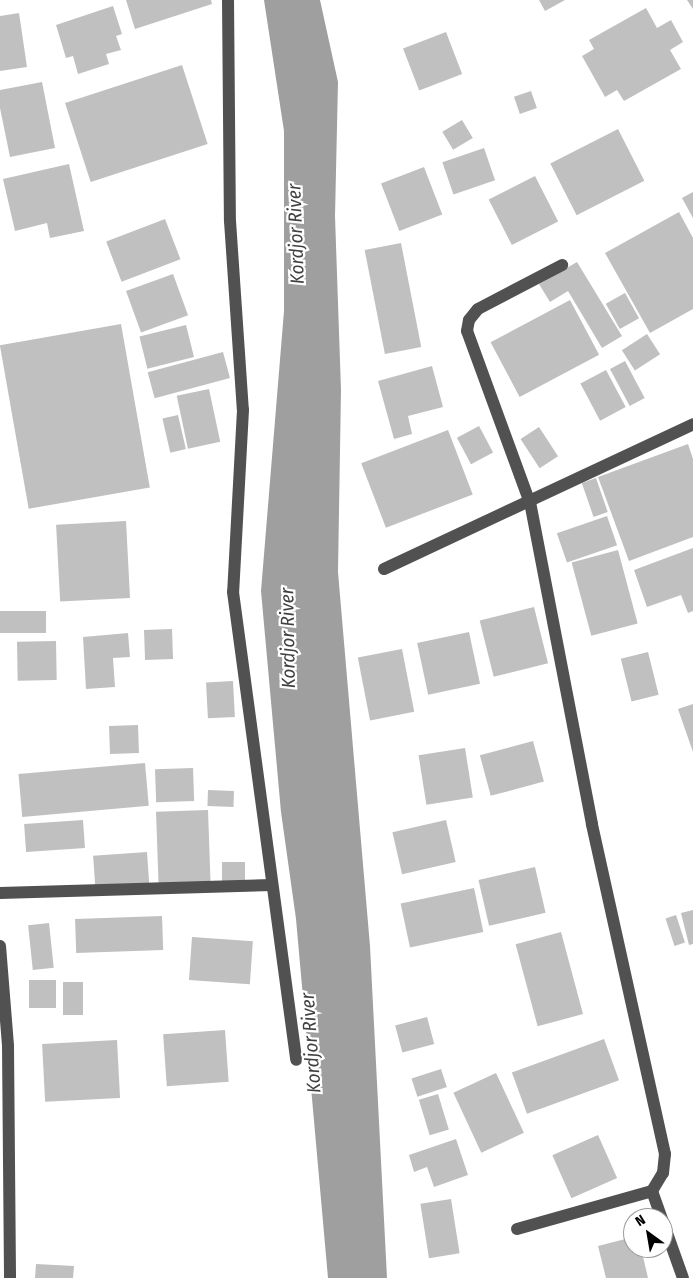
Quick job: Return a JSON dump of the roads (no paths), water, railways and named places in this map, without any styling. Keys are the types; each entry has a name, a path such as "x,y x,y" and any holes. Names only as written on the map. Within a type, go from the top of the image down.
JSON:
{"street":[{"path":"228,0 230,221 243,410 233,592 296,1060"},
{"path":"517,1229 652,1191 663,1173 665,1154 592,824 530,503 467,332 469,320 478,309 562,265"},
{"path":"384,569 530,503 693,424"},
{"path":"0,893 272,885"},
{"path":"0,946 8,1046 10,1278"},
{"path":"652,1191 683,1278"}],"water":[{"name":"Kordjor River","path":"264,0 320,0 338,82 335,216 341,390 338,572 370,946 387,1278 328,1278 296,919 281,812 261,591 284,311 284,131"}]}
